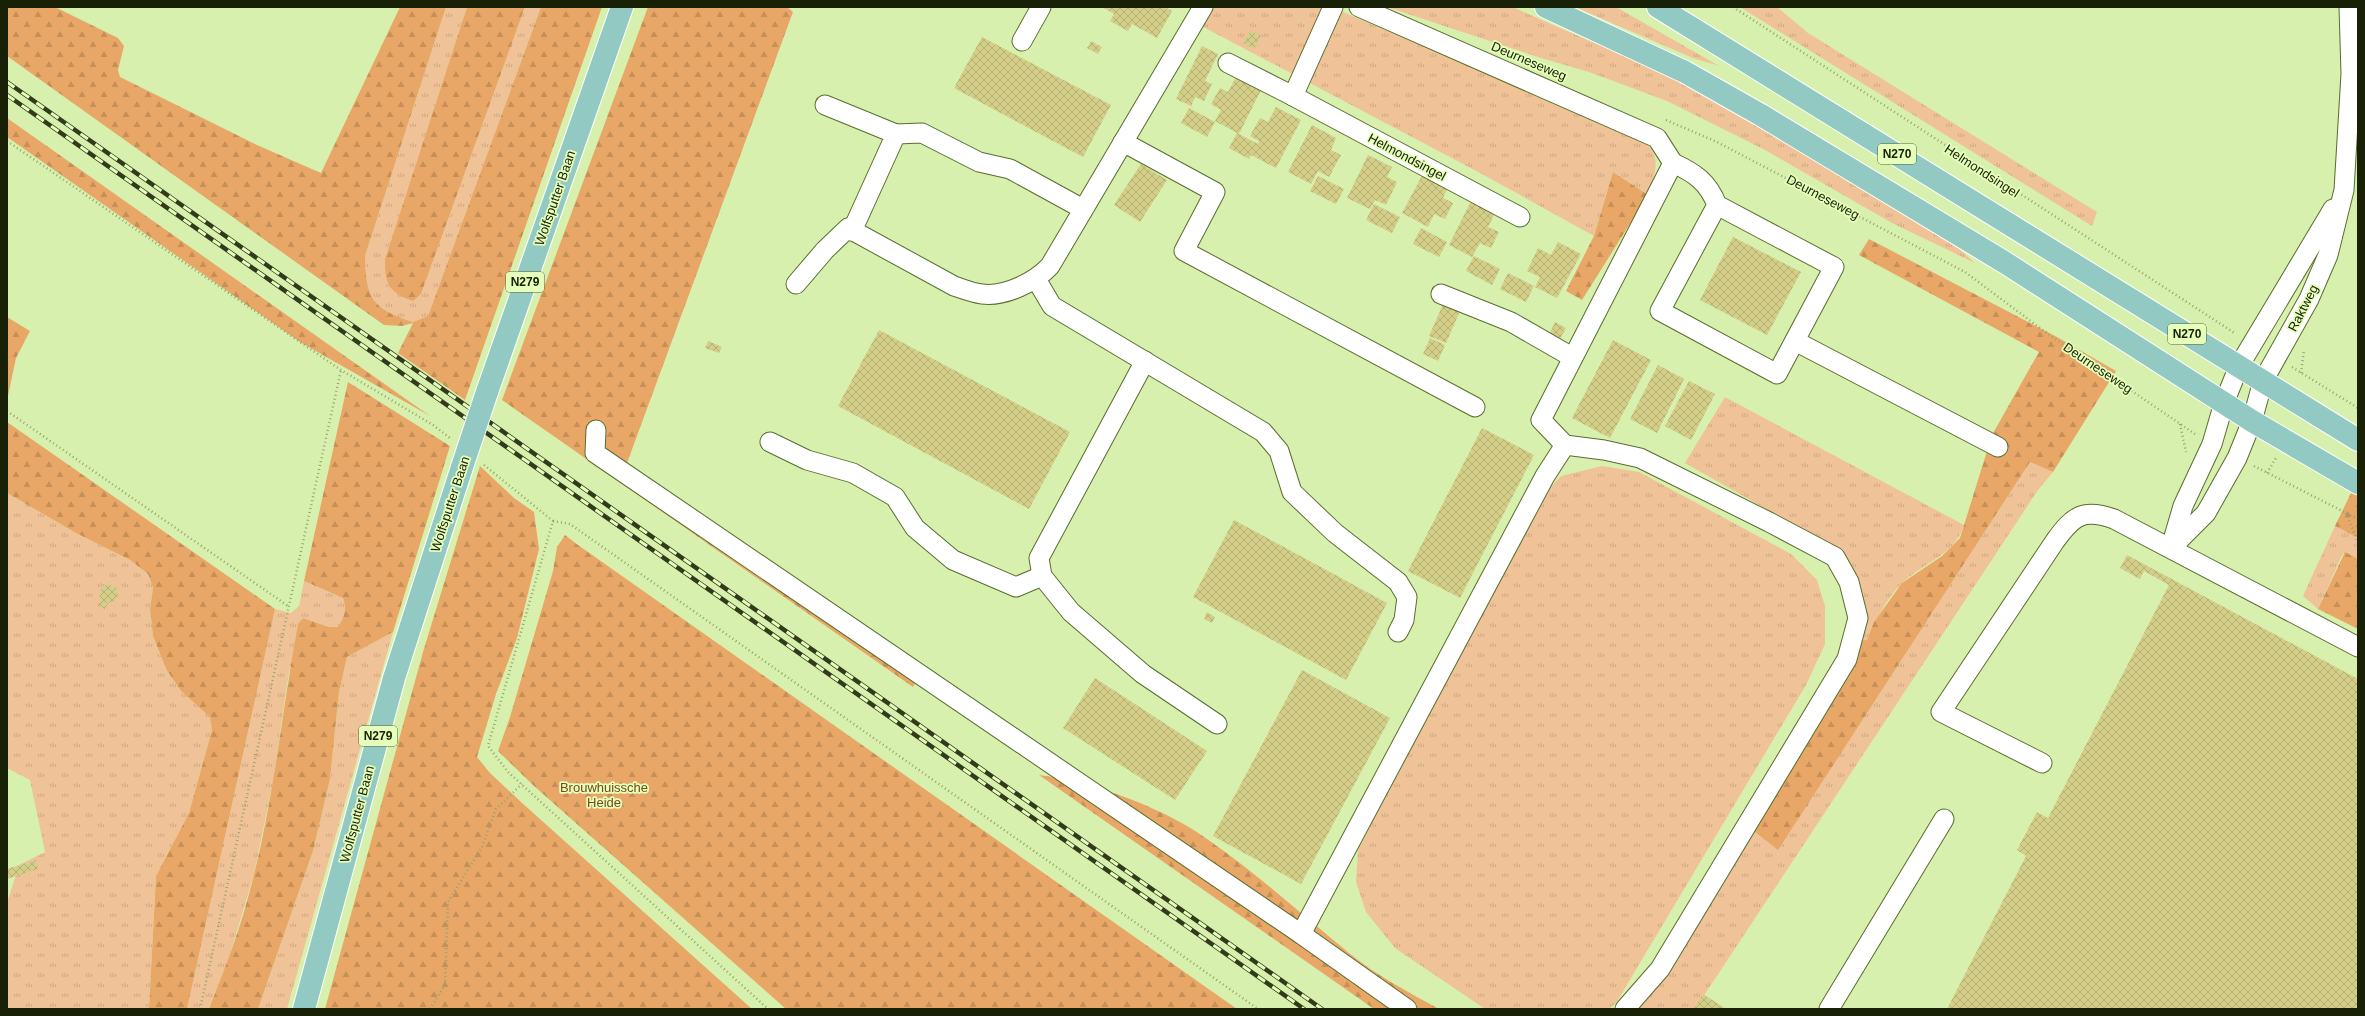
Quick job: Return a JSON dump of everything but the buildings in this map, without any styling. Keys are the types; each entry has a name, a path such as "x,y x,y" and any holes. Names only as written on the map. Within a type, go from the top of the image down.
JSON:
{"main road":[{"name":"Wolfsputter Baan","path":"304,1009 394,678 471,465 487,392 622,7"},
{"name":"N270","path":"1546,7 1685,72 1761,114 2004,262 2252,421 2358,483"},
{"name":"N270","path":"1658,7 2134,303 2358,440"}],"street":[{"path":"1022,41 1041,7"},
{"path":"796,284 824,250 848,228 954,286 969,291 982,294 996,293 1036,279 1050,266 1203,7"},
{"path":"1293,96 1332,7"},
{"name":"Deurneseweg","path":"1359,7 1657,138 1673,163"},
{"name":"Raktweg","path":"2252,421 2263,381 2309,299 2328,255 2344,190 2351,74 2348,7"},
{"name":"Helmondsingel","path":"1228,63 1520,217"},
{"path":"825,105 896,134 922,133 979,162 1010,169 1083,209"},
{"path":"852,231 896,134"},
{"path":"1123,142 1215,192 1184,251 1475,406"},
{"path":"1625,1009 1660,969 1847,658 1858,618 1849,582 1835,558 1769,522 1640,458 1604,450 1565,445 1541,420 1572,357 1673,163 1685,168 1711,189 1717,205 1834,267 1777,374 1660,311 1717,205"},
{"name":"Raktweg","path":"2224,403 2239,366 2344,190"},
{"path":"1036,279 1052,306 1263,432 1279,451 1292,492 1335,533 1398,582 1408,597 1404,620 1398,632"},
{"path":"1441,294 1511,322 1572,357"},
{"path":"1795,341 1998,447"},
{"path":"1145,361 1039,558 1042,576 1071,612 1143,674 1217,724"},
{"path":"2171,548 2183,506 2212,444 2224,403"},
{"path":"2171,548 2206,514 2237,458 2252,421"},
{"path":"596,430 595,453 1301,934 1407,1009"},
{"path":"770,442 807,460 852,473 895,497 915,528 953,560 1016,587 1042,576"},
{"path":"1301,934 1545,476 1565,445"},
{"path":"2042,763 1941,712 2055,541 2071,520 2087,514 2105,516 2171,548 2358,647"},
{"path":"1829,1009 1944,819"}],"path":[{"name":"Helmondsingel","path":"1733,7 2233,333"},
{"name":"Deurneseweg","path":"1659,117 1717,142 1965,272 2048,334 2212,444"},
{"path":"7,141 341,370 433,425 451,439"},
{"path":"200,1009 341,370"},
{"path":"2311,379 2358,408"},
{"path":"7,411 288,606"},
{"path":"2237,458 2358,519"},
{"path":"471,465 553,521 570,524 1258,1009"},
{"path":"2346,513 2358,542"},
{"path":"553,521 488,746 508,772 768,1009"},
{"path":"430,1009 445,985 448,902 482,847 496,809 522,784"}],"green space":[{"path":"7,7 55,7 118,38 124,46 118,70 120,77 257,145 321,173 400,7 446,7 365,256 367,283 374,300 380,307 388,312 413,322 428,316 541,7 602,7 465,400 398,353 413,323 402,326 384,325 7,56"},
{"path":"446,7 467,7 385,259 421,294 525,7 541,7 428,316 413,322 388,312 380,307 374,300 367,283 365,256"},
{"path":"467,7 525,7 421,294 413,301 398,294 390,286 387,281 385,259"},
{"path":"648,7 787,7 793,12 627,463 924,667 913,687 502,400"},
{"path":"1211,7 1331,7 1632,135 1642,140 1649,146 1655,160 1656,168 1648,195 1613,172 1594,236 1482,174 1196,23"},
{"path":"1387,7 1513,7 1675,78 1764,129 1959,249 1975,263 1892,223 1765,150 1667,101 1589,72 1541,58"},
{"path":"1575,7 1616,7 1719,66 1693,58"},
{"path":"1740,7 1777,7 1808,33 2097,212 2092,226"},
{"path":"7,118 430,416 300,342 7,137"},
{"path":"1613,172 1648,195 1582,300 1566,291 1594,236"},
{"path":"1869,239 2057,337 2116,371 2053,472 2030,462 1778,850 1750,828 1856,641 1867,640 1874,622 1902,583 1942,556 1960,538 1992,435 2039,352 1859,255"},
{"path":"7,317 30,331 16,358 8,396"},
{"path":"348,382 450,446 393,632 347,657 339,692 330,779 313,851 258,1009 209,1009 239,928 256,867 270,798 298,624 303,618 329,627 338,627 344,613 345,606 343,598 304,581"},
{"path":"1725,397 1964,525 1960,535 1946,551 1910,576 1891,596 1867,640 1856,641 1830,545 1685,463"},
{"path":"7,422 275,609 187,1009 149,1009 156,876 189,813 212,730 210,717 181,691 166,669 153,636 150,609 153,588 148,574 130,560 76,533 7,493"},
{"path":"2030,462 2053,472 2038,490 1695,1009 1638,1009 1750,828 1778,849"},
{"path":"480,466 514,498 534,512 539,549 517,638 496,694 477,757 490,773 521,802 752,1009 325,1009 423,652"},
{"path":"1602,466 1639,472 1791,554 1817,580 1825,606 1825,644 1806,685 1616,1003 1609,1009 1485,1009 1395,948 1366,912 1356,882 1358,850 1541,497 1561,476"},
{"path":"7,493 76,533 130,560 148,574 153,588 150,609 153,636 166,669 181,691 210,716 212,730 189,813 156,876 149,1009 7,1009 7,903 19,865 45,852 30,780 7,768"},
{"path":"2351,493 2358,496 2358,538 2335,526"},
{"path":"2335,526 2358,538 2358,559 2343,553 2318,609 2303,596"},
{"name":"Brouwhuissche Heide","path":"565,535 1237,1009 786,1009 534,786 498,751 510,717 553,571 557,547"},
{"path":"2345,552 2358,559 2358,629 2318,609"},
{"path":"304,581 343,598 345,606 344,613 338,627 329,627 303,618 289,672 273,782 254,874 228,961 209,1009 187,1009 275,609 291,613 299,606"},
{"path":"393,632 287,1009 258,1009 313,851 330,779 339,692 347,657"},
{"path":"1039,775 1059,778 1118,794 1156,810 1192,829 1253,873 1359,961 1392,983 1439,1009 1374,1009"}],"railway":[{"path":"7,82 1322,1009"},
{"path":"7,95 1304,1009"}]}
